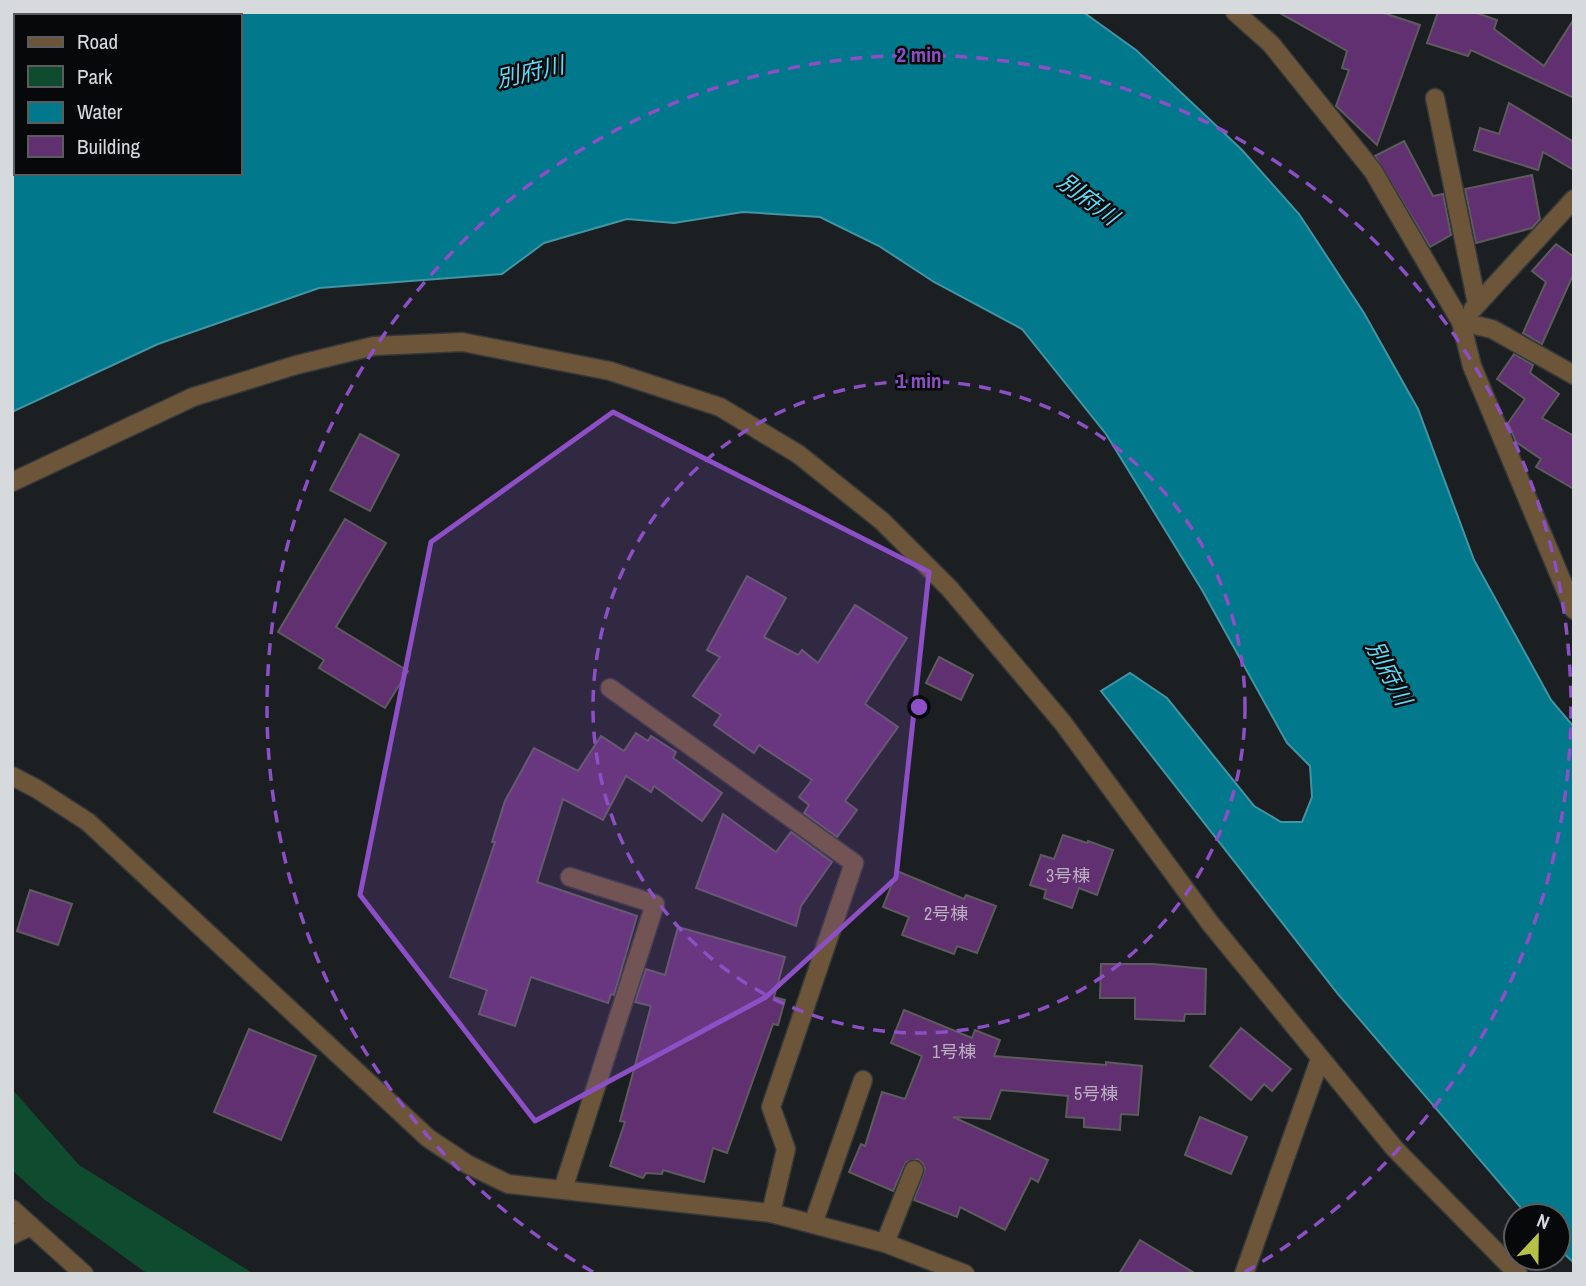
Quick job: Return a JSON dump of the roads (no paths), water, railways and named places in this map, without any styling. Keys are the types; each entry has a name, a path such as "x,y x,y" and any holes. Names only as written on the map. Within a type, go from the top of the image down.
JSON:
{"street":[{"path":"1235,12 1270,44 1373,171 1461,322 1472,366 1574,610"},
{"path":"1435,98 1477,304"},
{"path":"1461,322 1574,199"},
{"path":"1461,322 1492,329 1574,375"},
{"path":"12,482 193,397 296,365 374,346 462,342 610,371 720,407 798,454 882,521 950,589 1063,723 1210,923 1320,1059 1395,1149 1518,1274"},
{"path":"610,688 854,863 771,1107 786,1149 771,1213"},
{"path":"12,776 88,822 428,1138 467,1164 508,1184 771,1213 885,1243 965,1274"},
{"path":"563,1189 655,904 570,877"},
{"path":"1244,1274 1320,1059"},
{"path":"813,1224 863,1080"},
{"path":"885,1243 914,1170"},
{"path":"12,1209 84,1274"},
{"path":"12,1235 29,1227"}],"water":[{"name":"別府川","path":"1083,12 1136,50 1242,150 1299,214 1364,313 1418,409 1474,560 1551,700 1574,727 1574,1263 1572,1202 1516,1202 1338,994 1101,691 1130,673 1167,698 1254,806 1281,822 1302,822 1312,797 1310,766 1287,743 1202,590 1106,434 1022,329 934,282 879,246 820,217 743,212 674,223 627,219 544,243 502,274 319,288 158,344 12,412 12,60 14,59 14,175 242,175 242,14 120,14"}]}
